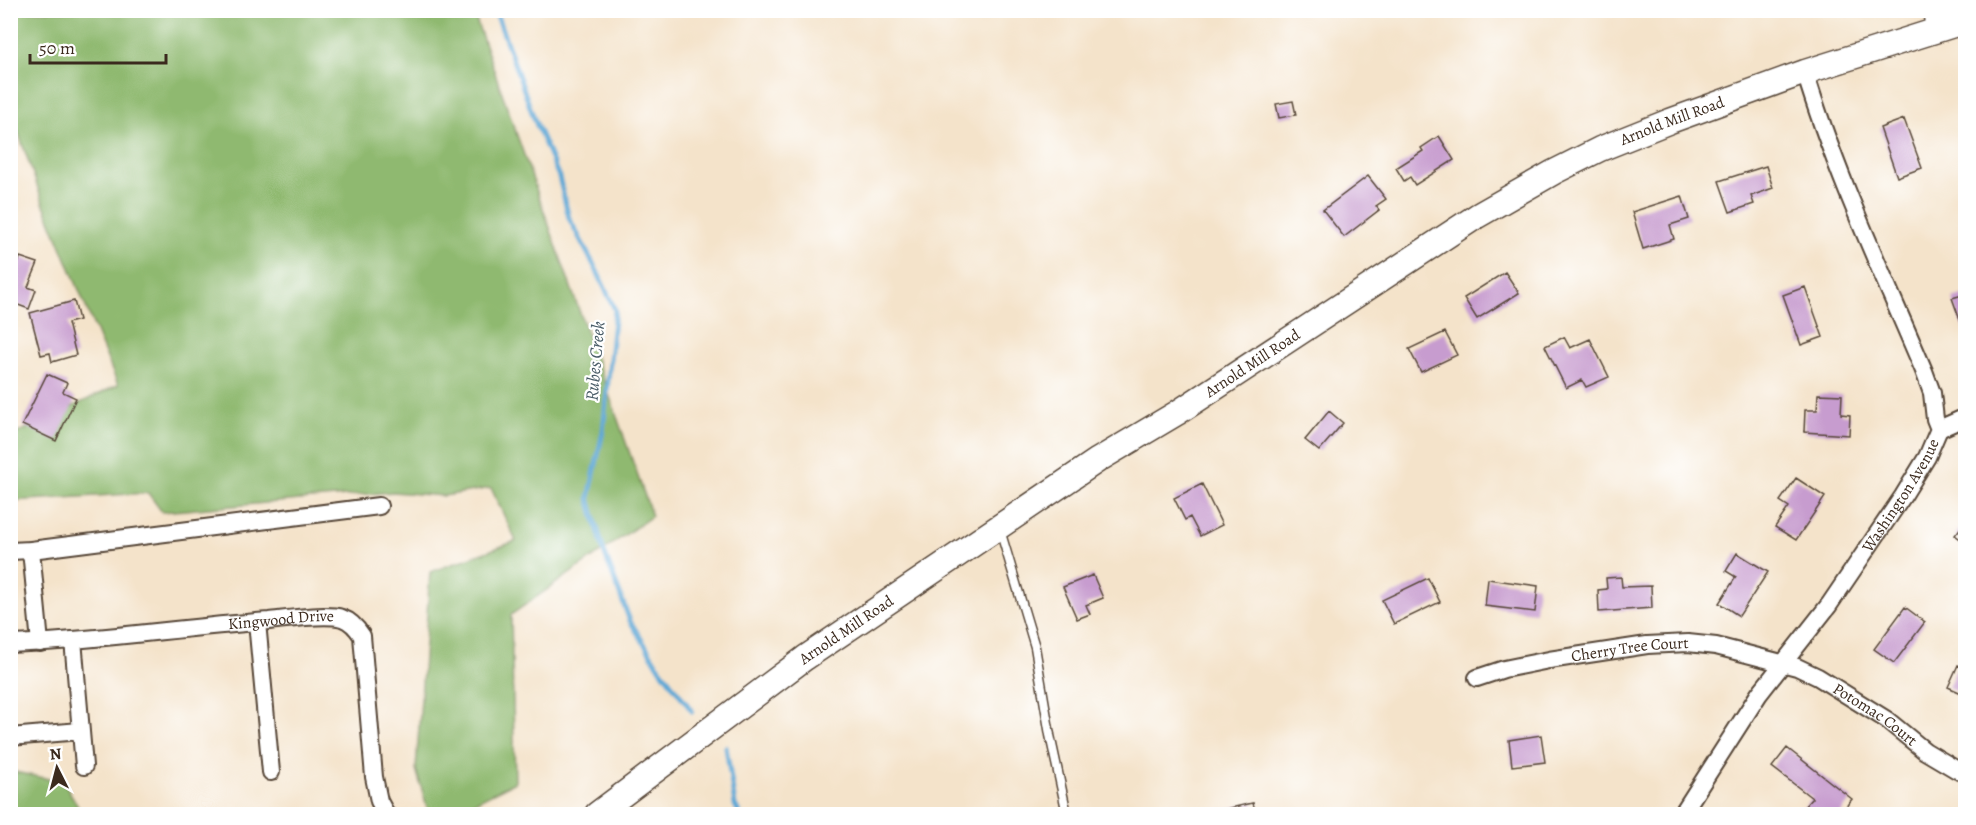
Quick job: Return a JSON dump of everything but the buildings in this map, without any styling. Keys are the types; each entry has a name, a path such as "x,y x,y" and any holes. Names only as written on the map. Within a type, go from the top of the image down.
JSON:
{"main road":[{"name":"Arnold Mill Road","path":"597,814 804,658 1098,460 1178,413 1477,216 1554,172 1600,149 1660,125 1805,72 1928,22 1965,21"}],"street":[{"name":"Washington Avenue","path":"1682,814 1759,694 1829,605 1903,496 1927,457 1939,429 1935,419 1932,393 1924,370 1858,218 1817,111 1805,72"},
{"path":"1939,429 1965,417"},
{"path":"10,551 379,506"},
{"path":"30,550 40,643"},
{"name":"Kingwood Drive","path":"10,644 328,616 342,618 354,625 362,636 374,777 379,801 386,814"},
{"path":"257,622 271,772"},
{"path":"73,640 84,766"},
{"name":"Cherry Tree Court","path":"1478,678 1504,669 1549,660 1647,645 1688,643 1716,646 1783,664"},
{"name":"Potomac Court","path":"1783,664 1797,667 1818,677 1887,720 1925,751 1965,773"},
{"path":"10,737 80,731"}],"lane":[{"path":"999,526 1035,647 1050,735 1067,814"}],"green space":[{"path":"11,11 473,11 652,516 511,615 515,782 451,814 429,814 416,769 430,572 516,541 491,488 444,496 393,492 162,512 148,493 11,501 11,436 118,385 44,205 11,112"},
{"path":"10,771 64,782 82,814 11,814"}],"waterway":[{"name":"Rubes Creek","path":"495,10 535,121 559,177 569,218 615,310 603,431 589,498 603,549 630,621 657,664 692,711"},
{"name":"Rubes Creek","path":"726,747 735,805 740,814"}]}
